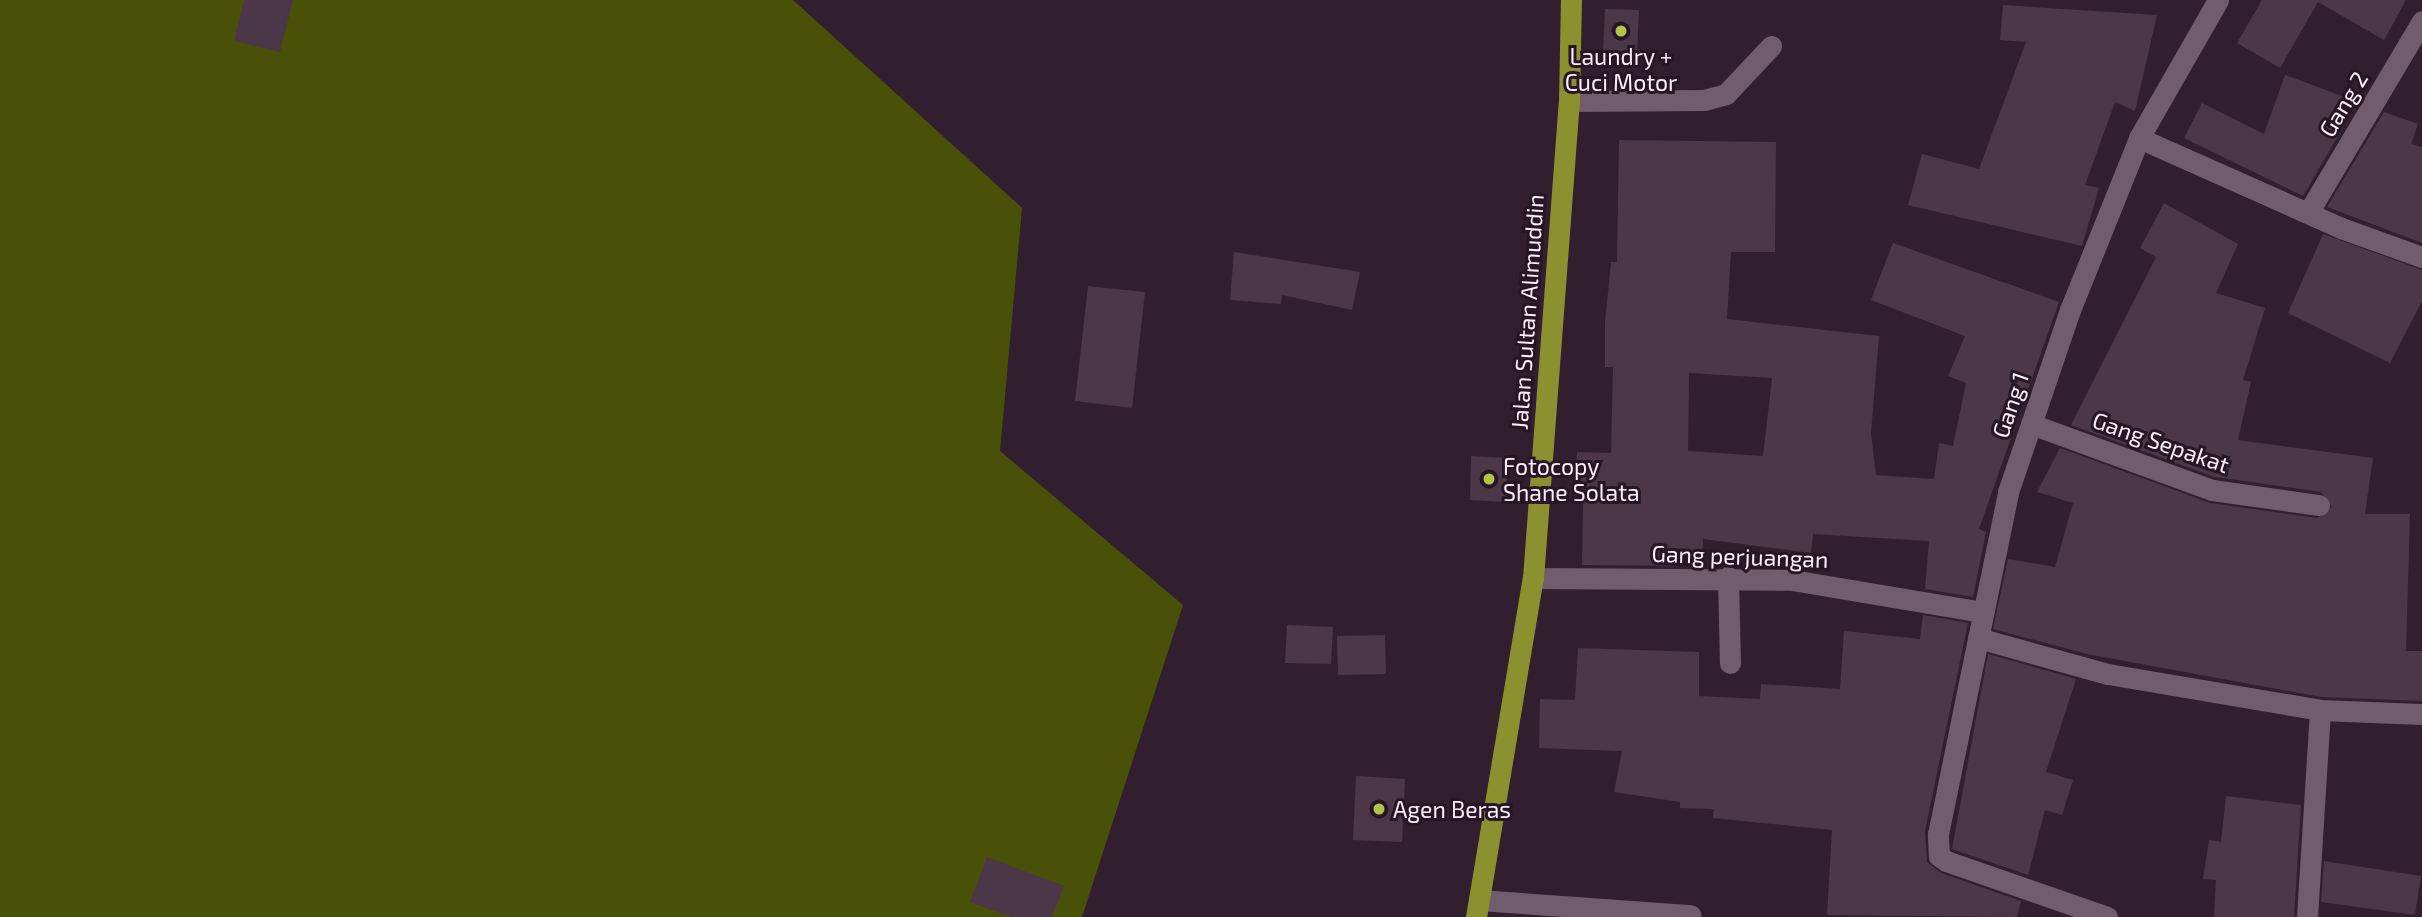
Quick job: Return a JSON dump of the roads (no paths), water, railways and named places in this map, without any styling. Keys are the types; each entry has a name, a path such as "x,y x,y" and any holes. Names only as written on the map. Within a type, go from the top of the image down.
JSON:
{"main road":[{"name":"Jalan Sultan Alimuddin","path":"1478,908 1534,578 1569,101 1570,0"}],"street":[{"name":"Gang 1","path":"2107,917 1939,856 1938,834 2008,492 2139,138 2218,0"},
{"name":"Gang 2","path":"2308,213 2422,21"},
{"path":"1569,101 1715,97 1726,94 1771,46"},
{"path":"2139,138 2308,213 2422,257"},
{"name":"Gang Sepakat","path":"2031,424 2212,490 2319,505"},
{"path":"1728,577 1730,663"},
{"name":"Gang perjuangan","path":"1534,578 1728,577 1853,588 1983,612"},
{"path":"1978,638 2108,674 2320,710 2422,715"},
{"path":"2307,917 2320,710"},
{"path":"1478,908 1690,915"}],"place":[{"name":"Laundry + Cuci Motor","path":"1621,31"},
{"name":"Fotocopy Shane Solata","path":"1489,479"},
{"name":"Agen Beras","path":"1379,809"}]}
